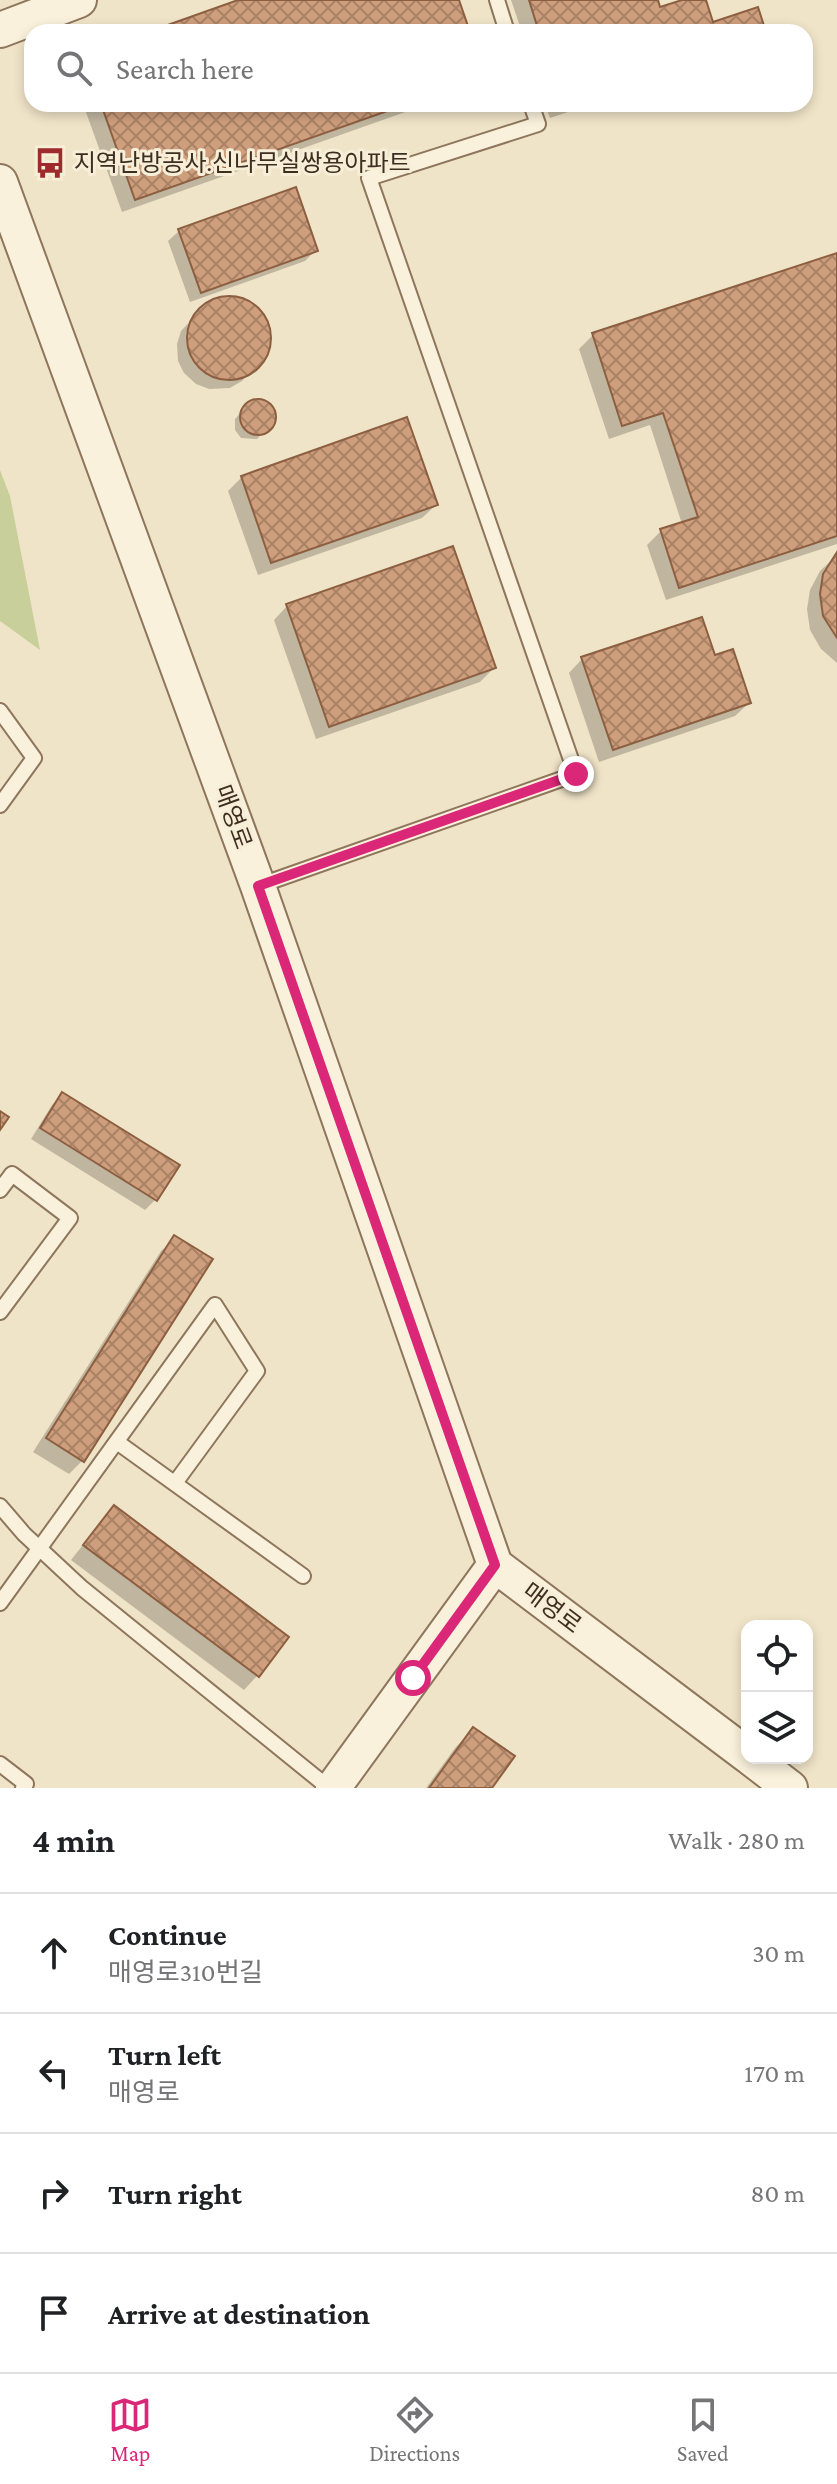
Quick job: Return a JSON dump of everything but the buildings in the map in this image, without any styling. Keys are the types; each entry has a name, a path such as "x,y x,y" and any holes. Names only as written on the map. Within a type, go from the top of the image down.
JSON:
{"street":[{"path":"0,30 79,0"},
{"name":"매영로","path":"0,182 258,886 495,1565 741,1751"},
{"path":"331,1788 495,1565"},
{"name":"매영로","path":"758,1764 790,1788"}],"lane":[{"path":"497,0 504,24"},
{"path":"258,886 576,774 369,178 538,124 534,112"},
{"path":"0,711 34,758 0,805"},
{"path":"0,1190 12,1174 70,1218 0,1312"},
{"path":"0,1603 215,1305 257,1371 175,1483"},
{"path":"117,1442 303,1576"},
{"path":"0,1506 82,1588 331,1788"},
{"path":"0,1764 26,1784 23,1788"}],"green space":[{"path":"0,470 10,496 40,650 0,621"}],"place":[{"name":"지역난방공사.신나무실쌍용아파트","path":"50,163"}],"route":[{"path":"413,1678 495,1565 258,886 576,774"}]}
